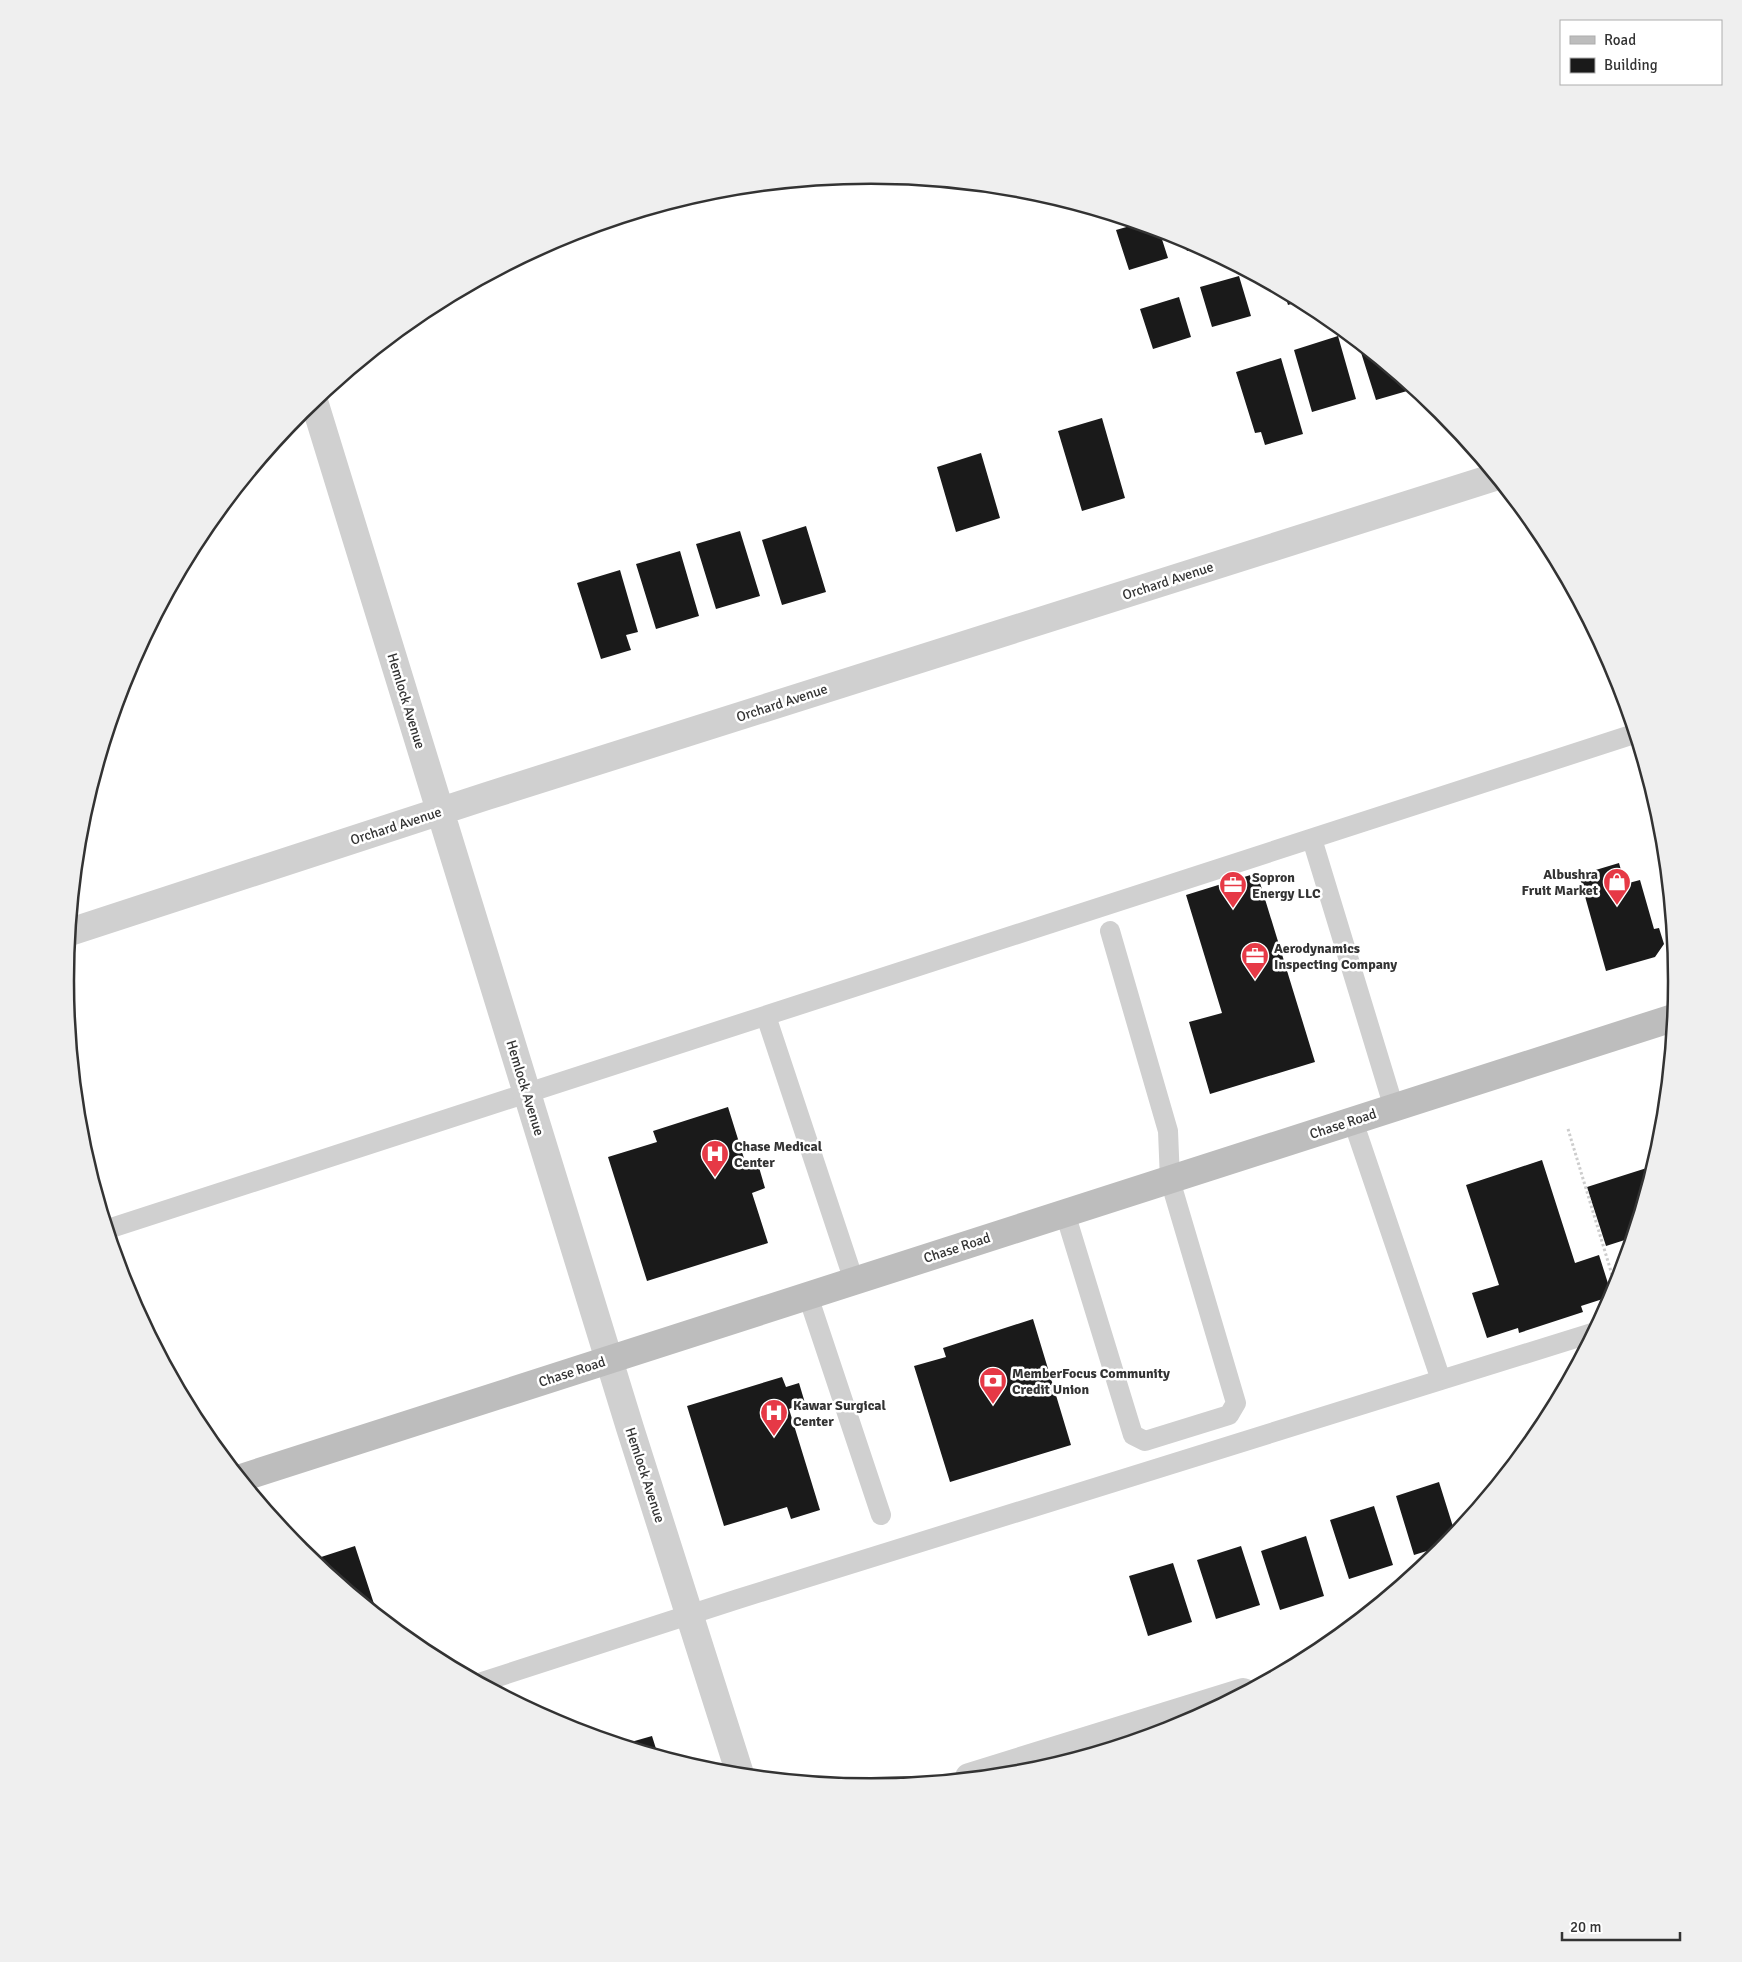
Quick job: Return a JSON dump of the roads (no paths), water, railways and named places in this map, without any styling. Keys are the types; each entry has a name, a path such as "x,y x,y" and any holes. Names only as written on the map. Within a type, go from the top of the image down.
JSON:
{"street":[{"name":"Hemlock Avenue","path":"316,408 609,1360 738,1766"},
{"name":"Orchard Avenue","path":"75,930 440,812 1490,479"},
{"name":"Chase Road","path":"246,1476 1667,1020"},
{"path":"1001,1767 1211,1702"}],"lane":[{"path":"113,1227 1629,736"},
{"path":"1312,839 1394,1108"},
{"path":"1065,1213 1133,1435 1145,1441 1230,1415 1236,1403 1170,1180 1168,1131 1110,931"},
{"path":"766,1016 854,1281"},
{"path":"1353,1121 1441,1380"},
{"path":"808,1296 881,1515"},
{"path":"488,1680 689,1615 1585,1335"}],"place":[{"name":"Albushra Fruit Market","path":"1617,906"},
{"name":"Sopron Energy LLC","path":"1233,909"},
{"name":"Aerodynamics Inspecting Company","path":"1255,980"},
{"name":"Chase Medical Center","path":"715,1178"},
{"name":"MemberFocus Community Credit Union","path":"993,1405"},
{"name":"Kawar Surgical Center","path":"774,1437"}]}
